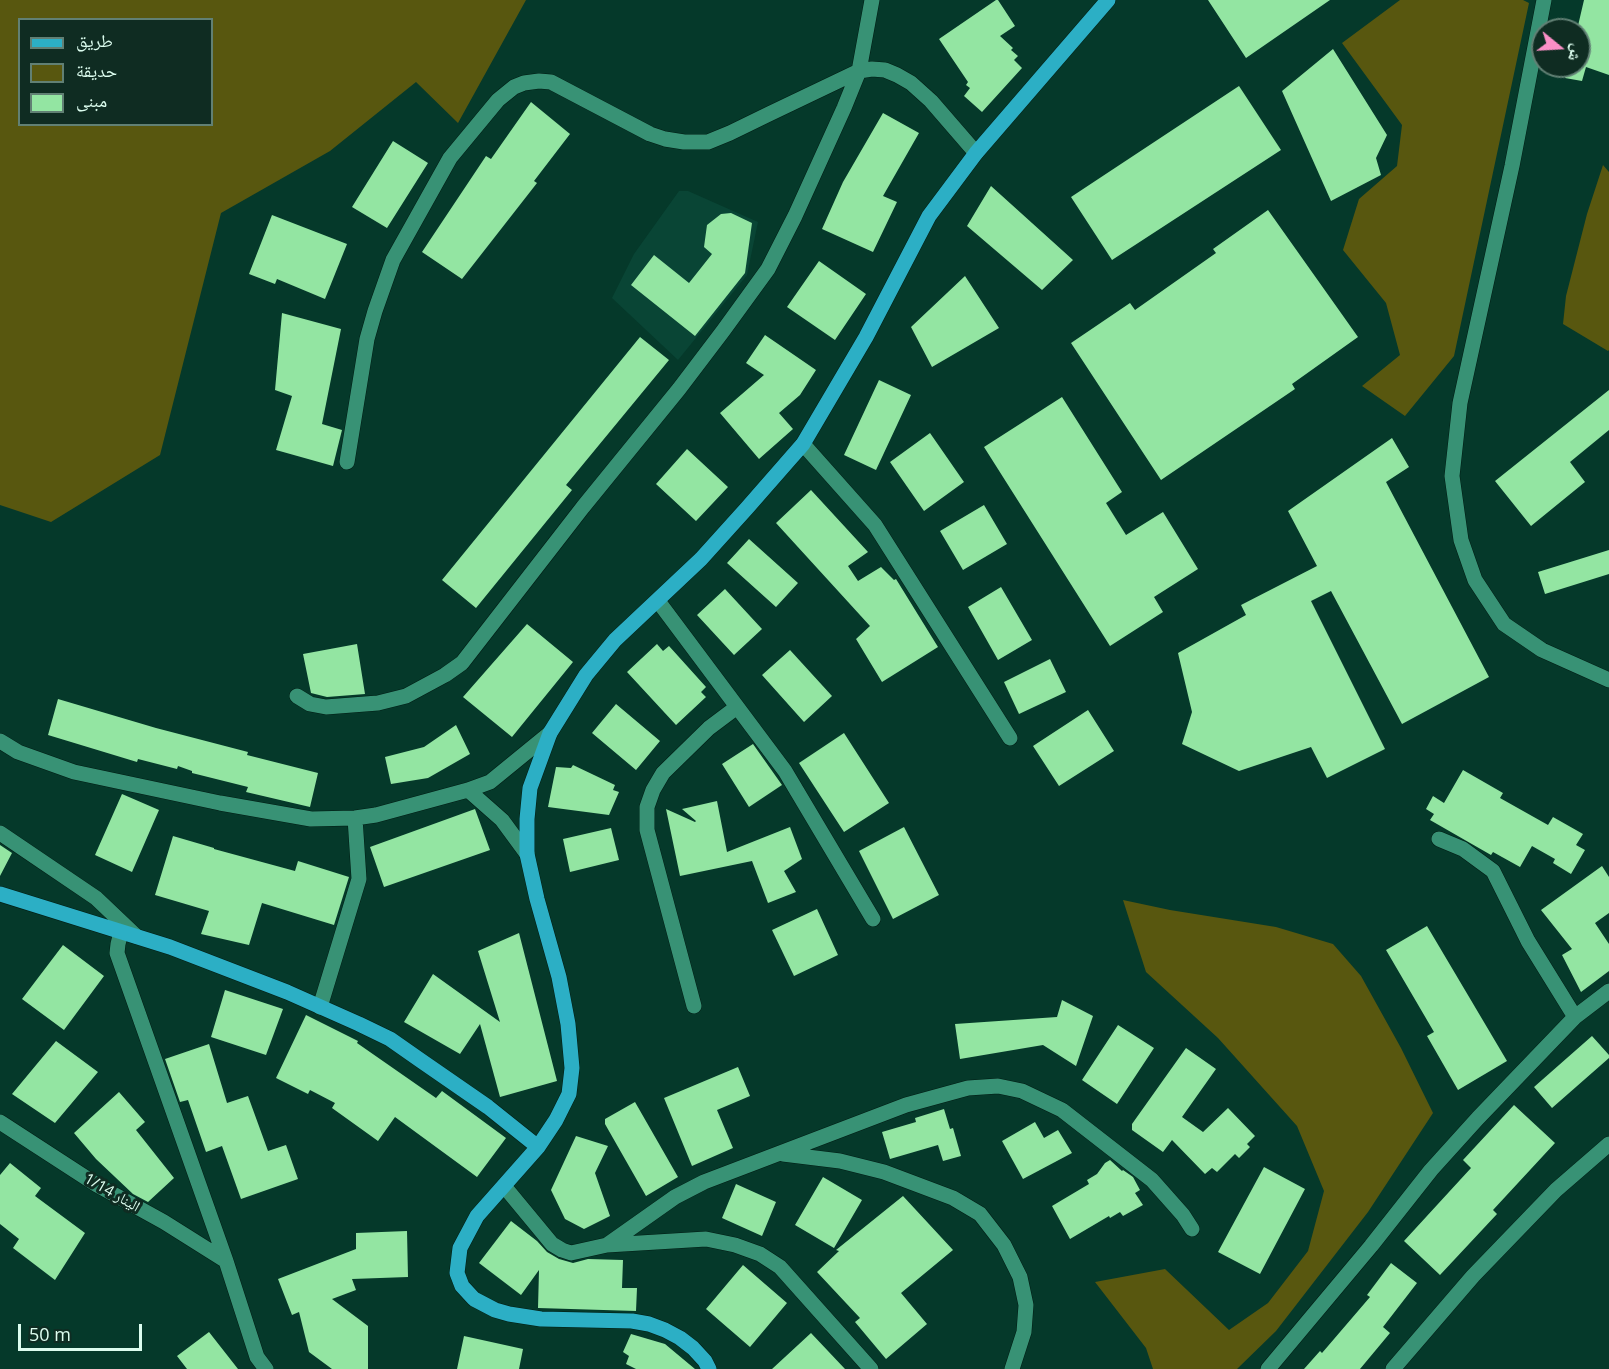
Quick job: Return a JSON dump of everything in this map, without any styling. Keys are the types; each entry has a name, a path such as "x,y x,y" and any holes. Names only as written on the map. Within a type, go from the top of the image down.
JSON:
{"main road":[{"path":"709,1369 693,1348 680,1338 649,1324 632,1321 541,1319 495,1311 474,1299 462,1286 457,1273 460,1248 477,1216 538,1147 556,1120 569,1094 572,1068 568,1024 559,977 527,854 530,788 550,733 586,675 615,640 701,559 802,444 866,337 929,216 976,153 1108,0"},
{"path":"0,894 170,947 359,1024 390,1039 488,1107 538,1147"}],"street":[{"path":"297,696 310,704 326,707 378,703 406,696 462,663 583,507 679,389 768,269 795,216 859,71 872,0"},
{"path":"1544,0 1512,166 1460,403 1452,476 1461,540 1476,580 1504,624 1542,650 1609,680"},
{"path":"347,462 368,339 393,260 450,158 498,100 514,87 532,82 550,82 650,134 684,142 708,142 730,134 859,71 885,70 911,83 931,101 976,153"},
{"path":"802,444 875,525 1010,738"},
{"path":"658,601 785,771 873,919"},
{"path":"694,1006 647,830 647,807 653,790 663,773 709,728 737,707"},
{"path":"0,741 18,752 74,772 311,819 376,815 468,790 490,782 550,733"},
{"path":"468,790 502,820 527,854"},
{"path":"320,1007 359,879 355,818"},
{"path":"0,832 96,898 130,934"},
{"path":"1439,839 1463,849 1493,871 1528,941 1575,1017"},
{"path":"130,934 120,936 117,953 258,1357 266,1369"},
{"path":"1268,1369 1431,1170 1506,1087 1575,1017 1609,991"},
{"path":"607,1245 675,1197 704,1182 906,1105 968,1088 998,1086 1022,1091 1062,1110 1152,1180 1183,1215 1192,1229"},
{"name":"الينار 1/14","path":"0,1122 97,1185 172,1227 226,1261"},
{"path":"1393,1369 1473,1276 1556,1190 1609,1144"},
{"path":"779,1153 840,1161 884,1172 953,1198 980,1214 1004,1245 1020,1277 1026,1305 1024,1332 1012,1369"},
{"path":"504,1186 552,1244 571,1253 607,1245 706,1239 735,1245 760,1254 780,1267 871,1369"}],"shaded area":[{"path":"679,191 688,191 758,222 747,275 678,360 612,298 634,254"}],"green space":[{"path":"0,0 526,0 458,123 416,82 330,151 221,213 160,455 51,522 0,505"},
{"path":"1400,0 1523,0 1529,3 1454,356 1405,416 1362,386 1400,355 1386,303 1343,250 1359,199 1397,166 1402,125 1342,43"},
{"path":"1603,165 1609,172 1608,351 1563,324 1566,296 1587,214"},
{"path":"1123,900 1276,927 1333,944 1361,976 1401,1048 1433,1113 1368,1212 1276,1331 1237,1369 1153,1369 1146,1348 1095,1282 1165,1269 1229,1330 1268,1303 1308,1251 1324,1191 1297,1126 1218,1038 1146,972"}],"building":[{"path":"996,0 1015,26 1000,36 1013,48 1011,50 1018,56 1014,60 1022,68 982,112 964,96 970,88 966,85 968,82 939,39"},
{"path":"1208,0 1330,0 1246,58"},
{"path":"1584,0 1609,0 1609,75 1591,69 1591,18 1580,18"},
{"path":"1333,49 1387,135 1376,158 1381,175 1331,201 1282,91"},
{"path":"1565,78 1583,78 1582,81"},
{"path":"1239,86 1281,150 1112,260 1071,197"},
{"path":"531,102 570,134 534,181 537,183 462,279 422,252 486,156 491,159"},
{"path":"883,113 919,133 883,196 897,202 873,252 822,229 843,182"},
{"path":"393,141 428,163 387,228 352,207"},
{"path":"991,186 1073,260 1042,290 967,226"},
{"path":"1268,210 1358,337 1292,384 1295,389 1161,480 1071,343 1130,303 1135,310 1216,253 1213,249"},
{"path":"731,213 752,223 745,273 695,336 631,285 654,255 689,283 712,254 704,247 707,225 721,214"},
{"path":"272,215 347,244 325,299 277,279 275,284 249,274"},
{"path":"819,261 866,294 835,340 787,307"},
{"path":"965,276 999,328 932,367 911,327"},
{"path":"282,313 341,329 322,424 342,430 333,466 276,450 292,396 275,390"},
{"path":"765,335 816,370 800,395 779,413 793,429 759,459 720,413 764,375 746,363"},
{"path":"640,337 669,360 566,485 572,490 476,608 442,580"},
{"path":"879,380 911,395 876,470 844,455"},
{"path":"1609,390 1609,430 1570,462 1585,482 1531,526 1495,481"},
{"path":"1062,397 1122,492 1106,503 1126,535 1163,512 1198,569 1154,597 1163,612 1110,646 984,447"},
{"path":"930,433 964,482 924,511 890,462"},
{"path":"1392,438 1409,467 1386,482 1489,677 1402,724 1331,591 1311,601 1385,749 1327,778 1311,747 1239,771 1182,744 1192,712 1178,653 1246,615 1241,605 1317,566 1288,511"},
{"path":"687,449 728,487 696,521 656,484"},
{"path":"811,490 868,552 848,566 858,581 881,567 894,580 896,579 938,647 882,682 856,639 870,626 776,523"},
{"path":"984,505 1007,544 963,570 940,531"},
{"path":"749,539 798,583 776,607 727,563"},
{"path":"1609,550 1609,574 1545,594 1538,572"},
{"path":"1001,587 1032,640 998,660 968,607"},
{"path":"725,589 762,629 734,655 697,615"},
{"path":"527,624 573,662 512,737 463,697"},
{"path":"357,644 365,694 327,697 311,693 303,654"},
{"path":"657,644 663,651 669,646 706,687 701,692 706,697 676,725 627,672"},
{"path":"790,650 832,696 804,722 762,675"},
{"path":"1050,659 1066,692 1019,714 1004,682"},
{"path":"58,699 248,752 247,755 318,773 310,807 246,792 248,787 192,773 178,766 177,769 138,759 137,762 48,735"},
{"path":"616,704 660,741 636,770 592,733"},
{"path":"1088,710 1114,751 1059,786 1033,746"},
{"path":"456,725 470,754 428,778 391,784 385,757 424,747"},
{"path":"844,733 889,803 844,832 799,763"},
{"path":"753,744 782,785 749,807 722,764"},
{"path":"573,765 615,785 613,790 619,792 609,815 548,807 556,767 571,768"},
{"path":"1463,770 1503,793 1500,798 1548,825 1553,817 1583,834 1576,845 1585,850 1571,874 1553,863 1555,859 1532,846 1520,867 1493,852 1491,855 1430,820 1434,814 1426,809 1433,796 1444,803"},
{"path":"122,794 159,810 132,872 95,855"},
{"path":"717,801 727,852 790,827 802,859 784,871 796,892 768,903 752,861 680,876 666,809 695,822 682,809"},
{"path":"475,809 490,850 384,887 370,847"},
{"path":"904,827 939,895 893,919 859,851"},
{"path":"611,828 619,860 570,872 563,839"},
{"path":"173,836 295,871 298,861 349,877 334,925 262,903 249,945 201,934 209,911 155,895"},
{"path":"0,845 12,853 0,876"},
{"path":"1602,866 1609,877 1609,913 1595,923 1609,944 1609,971 1581,992 1562,955 1572,949 1541,910"},
{"path":"817,909 838,955 794,976 772,930"},
{"path":"1427,926 1507,1061 1458,1090 1427,1036 1434,1032 1386,950"},
{"path":"519,933 557,1081 500,1097 480,1024 460,1054 404,1022 433,974 500,1022 478,951"},
{"path":"63,945 104,976 64,1030 22,999"},
{"path":"225,990 283,1009 266,1055 211,1037"},
{"path":"1062,1000 1093,1016 1076,1066 1043,1045 960,1059 955,1024 1057,1017"},
{"path":"306,1015 358,1041 357,1043 436,1098 442,1091 506,1138 477,1177 395,1117 378,1141 332,1108 335,1103 310,1090 308,1094 276,1078"},
{"path":"1118,1025 1154,1048 1117,1104 1082,1080"},
{"path":"1592,1036 1609,1055 1609,1058 1552,1108 1534,1087"},
{"path":"56,1041 98,1072 55,1123 12,1094"},
{"path":"209,1044 227,1103 248,1096 268,1151 286,1145 298,1179 241,1199 222,1146 206,1152 188,1100 180,1102 165,1059"},
{"path":"1186,1048 1216,1069 1182,1117 1203,1132 1228,1108 1255,1136 1247,1144 1250,1147 1239,1158 1235,1154 1217,1172 1212,1168 1205,1174 1172,1140 1163,1152 1132,1130 1132,1124"},
{"path":"738,1067 750,1096 717,1110 733,1148 692,1166 664,1098"},
{"path":"119,1092 145,1122 136,1130 174,1178 148,1202 133,1194 96,1159 74,1133"},
{"path":"635,1102 678,1177 646,1196 605,1124 605,1119"},
{"path":"1514,1105 1555,1143 1493,1210 1497,1214 1440,1275 1404,1241 1471,1168 1463,1160"},
{"path":"944,1109 950,1129 953,1128 961,1156 943,1161 938,1145 890,1159 882,1132 916,1122 915,1118"},
{"path":"1035,1122 1044,1138 1058,1130 1072,1153 1023,1179 1002,1141"},
{"path":"576,1136 608,1146 595,1173 610,1216 584,1229 565,1219 551,1190"},
{"path":"1110,1160 1133,1177 1140,1190 1135,1193 1143,1205 1123,1216 1120,1212 1110,1218 1109,1216 1070,1239 1052,1206 1089,1184 1087,1180 1097,1174"},
{"path":"10,1163 41,1188 35,1196 85,1233 55,1280 13,1248 19,1239 0,1224 0,1175"},
{"path":"1264,1167 1305,1189 1260,1274 1218,1252"},
{"path":"823,1177 862,1200 834,1248 795,1225"},
{"path":"736,1184 776,1202 762,1236 722,1218"},
{"path":"903,1196 953,1250 901,1293 927,1324 886,1359 855,1322 860,1318 817,1272 839,1251 836,1250"},
{"path":"511,1221 537,1241 547,1252 559,1259 573,1263 588,1259 623,1260 622,1288 637,1288 636,1311 538,1308 539,1270 521,1295 479,1263"},
{"path":"407,1231 408,1277 352,1279 356,1290 332,1299 368,1326 368,1369 332,1369 309,1352 299,1312 292,1315 278,1279 356,1249 356,1233"},
{"path":"1391,1263 1417,1283 1383,1327 1390,1333 1360,1369 1304,1369 1320,1351 1322,1353 1370,1297 1367,1295"},
{"path":"743,1265 787,1303 750,1347 706,1309"},
{"path":"209,1332 238,1369 187,1369 177,1356"},
{"path":"811,1333 845,1369 772,1369"},
{"path":"631,1334 665,1344 695,1369 636,1369 626,1364 629,1356 623,1352"},
{"path":"464,1336 523,1349 519,1369 457,1369"}]}
